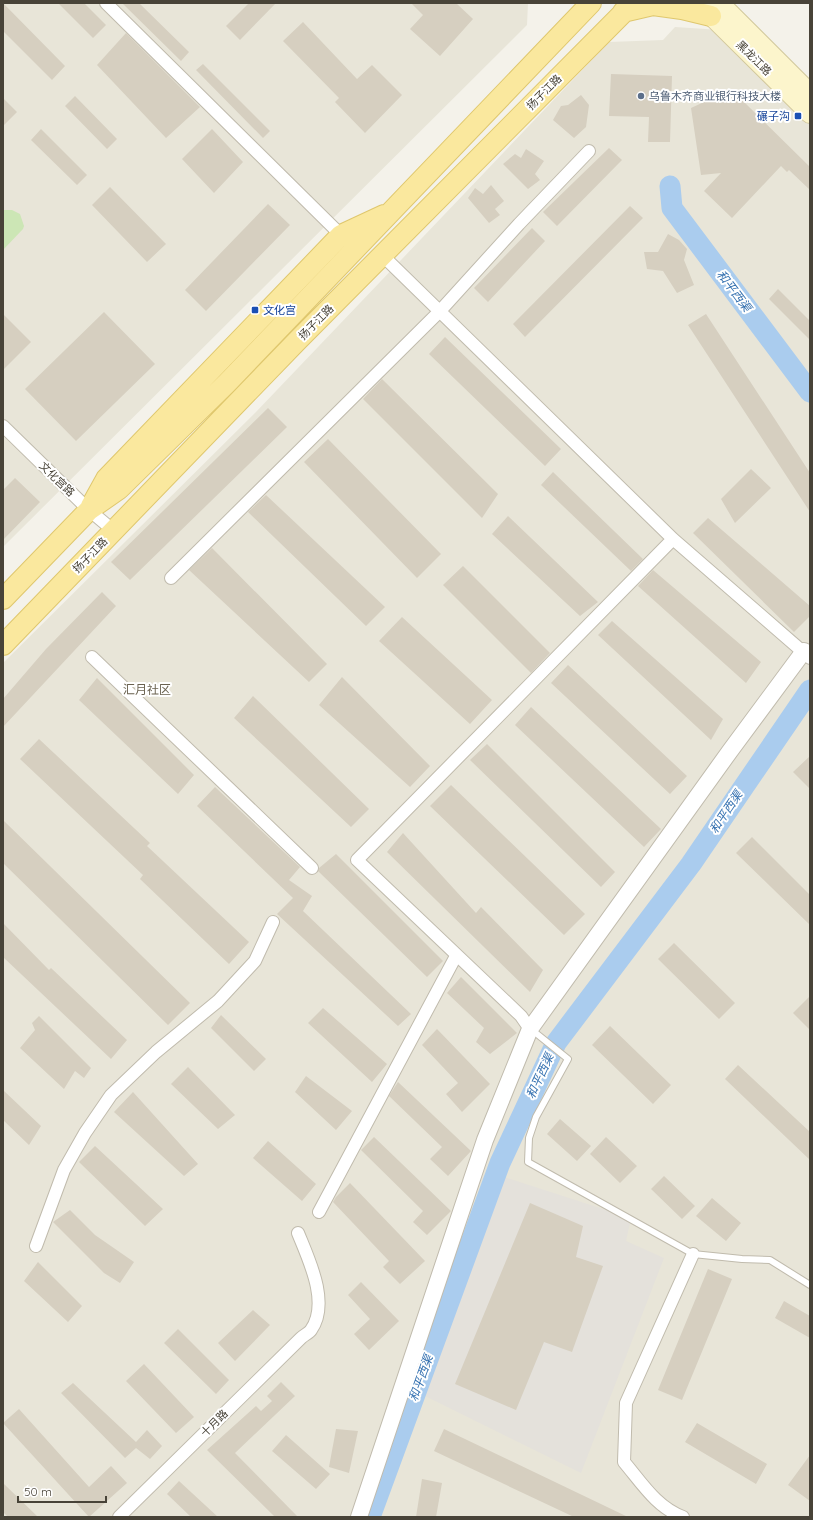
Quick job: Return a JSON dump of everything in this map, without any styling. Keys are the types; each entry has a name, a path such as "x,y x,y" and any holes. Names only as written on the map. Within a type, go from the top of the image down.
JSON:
{"main road":[{"name":"扬子江路","path":"3,599 89,510 119,489 227,383 394,210 586,6"},
{"path":"628,8 653,6 682,9 709,7"},
{"name":"黑龙江路","path":"709,7 810,93"},
{"name":"黑龙江路","path":"709,7 810,114"},
{"name":"扬子江路","path":"3,645 382,255 628,8"},
{"path":"89,510 106,479 341,235 394,210"}],"street":[{"path":"106,3 341,235"},
{"path":"171,578 440,310 589,151"},
{"path":"359,1517 485,1140 530,1029 730,751 806,654 673,539 382,255"},
{"name":"文化宫路","path":"3,426 89,510 114,531"},
{"path":"530,1029 521,1016 456,956 357,860 673,539"},
{"path":"92,657 312,868"},
{"path":"36,1246 64,1170 85,1133 111,1095 156,1052 218,1001 255,961 273,922"},
{"path":"319,1212 456,956"},
{"name":"十月路","path":"119,1517 301,1338 311,1330 319,1308 314,1273 298,1233"},
{"path":"683,1517 674,1514 651,1495 624,1462 626,1403 693,1254"}],"lane":[{"path":"530,1029 568,1058 536,1118 529,1138 528,1162 693,1254 770,1260 810,1285"}],"shaded area":[{"path":"3,3 528,3 527,25 3,547"},
{"path":"675,27 736,31 810,104 810,1517 3,1517 3,663 256,412 609,42 663,40"},
{"path":"501,1176 631,1218 626,1241 664,1258 581,1473 423,1395"}],"green space":[{"path":"4,210 12,210 20,214 24,226 23,229 3,250"}],"building":[{"path":"3,3 65,66 52,80 3,31"},
{"path":"58,3 84,3 106,25 93,38"},
{"path":"122,3 139,3 189,52 181,61"},
{"path":"249,3 276,3 240,40 226,26"},
{"path":"411,3 456,3 473,19 440,56 410,29 423,15"},
{"path":"303,22 357,79 372,65 402,95 365,133 335,102 339,98 283,41"},
{"path":"126,33 200,107 166,138 97,65"},
{"path":"203,64 270,131 263,138 196,70"},
{"name":"乌鲁木齐商业银行科技大楼","path":"611,74 672,76 670,142 648,142 649,117 609,116"},
{"path":"581,95 589,105 586,127 574,138 553,120 561,106 568,105"},
{"path":"75,96 117,139 107,149 65,106"},
{"path":"717,96 743,101 810,167 810,190 789,170 787,172 781,166 732,218 704,191 721,173 701,175 691,108"},
{"path":"3,98 17,112 3,126"},
{"path":"41,129 87,175 77,185 31,140"},
{"path":"212,129 243,162 214,193 182,159"},
{"path":"609,148 622,160 557,226 543,212"},
{"path":"526,149 544,161 535,174 540,180 528,189 503,164 515,154 521,158"},
{"path":"491,185 504,201 495,209 500,215 489,223 468,198 475,188 483,194"},
{"path":"110,187 166,244 147,262 92,205"},
{"path":"268,204 290,225 206,311 185,290"},
{"path":"630,206 643,218 525,337 513,324"},
{"path":"532,228 545,241 488,302 474,288"},
{"path":"668,234 679,240 687,249 684,260 694,285 677,293 663,271 647,269 644,252 658,252"},
{"path":"778,289 810,321 810,340 769,299"},
{"path":"104,312 155,364 76,441 25,389"},
{"path":"3,314 31,342 3,370"},
{"path":"706,314 810,473 810,512 688,325"},
{"path":"445,337 561,449 545,466 429,354"},
{"path":"382,379 498,494 482,518 363,399"},
{"path":"268,408 287,427 130,580 111,562"},
{"path":"328,439 441,554 417,578 304,462"},
{"path":"751,469 771,488 735,523 721,499"},
{"path":"553,472 643,559 631,571 541,485"},
{"path":"15,478 40,502 3,540 3,490"},
{"path":"266,495 385,607 366,626 248,512"},
{"path":"508,516 598,602 580,616 492,534"},
{"path":"708,518 810,606 810,616 794,632 693,533"},
{"path":"212,548 327,664 309,682 189,570"},
{"path":"463,566 550,653 531,673 443,585"},
{"path":"653,570 761,662 746,683 638,586"},
{"path":"102,592 116,606 3,727 3,699 46,649"},
{"path":"402,617 492,700 470,724 379,641"},
{"path":"612,621 723,719 711,740 598,635"},
{"path":"568,665 687,776 670,794 551,683"},
{"path":"342,677 430,766 410,787 319,705"},
{"path":"97,678 194,775 178,794 79,700"},
{"path":"253,696 369,809 351,827 234,718"},
{"path":"531,707 661,829 644,847 515,725"},
{"path":"39,739 150,843 147,846 249,942 229,964 140,879 143,875 20,759"},
{"path":"487,744 615,872 601,887 470,760"},
{"path":"810,756 810,789 793,772"},
{"path":"451,785 585,914 564,935 430,806"},
{"path":"215,787 300,867 289,880 312,896 303,911 411,1014 398,1026 277,914 293,898 197,806"},
{"path":"3,820 190,1003 168,1025 3,863"},
{"path":"403,833 476,913 481,907 543,970 530,992 387,852"},
{"path":"752,837 810,895 810,925 736,853"},
{"path":"336,854 443,961 427,977 318,871 319,868"},
{"path":"3,923 49,970 51,968 127,1040 111,1059 3,957"},
{"path":"674,943 735,1003 719,1019 658,959"},
{"path":"461,977 517,1033 490,1054 476,1042 484,1028 447,993"},
{"path":"810,996 810,1030 793,1013"},
{"path":"323,1008 387,1064 372,1082 308,1023"},
{"path":"221,1015 266,1059 254,1071 211,1028"},
{"path":"39,1016 91,1068 84,1078 75,1071 64,1089 20,1048 35,1030 32,1023"},
{"path":"610,1026 671,1085 653,1104 592,1045"},
{"path":"437,1029 490,1084 462,1112 446,1094 458,1083 422,1045"},
{"path":"738,1065 810,1132 810,1160 725,1079"},
{"path":"188,1067 235,1115 218,1129 171,1084"},
{"path":"306,1076 352,1111 336,1130 295,1092"},
{"path":"398,1082 471,1151 448,1176 430,1159 442,1147 389,1096"},
{"path":"3,1090 41,1126 29,1145 3,1120"},
{"path":"133,1092 198,1164 184,1176 114,1112"},
{"path":"560,1119 591,1146 577,1161 547,1134"},
{"path":"374,1137 451,1211 427,1235 413,1222 423,1211 361,1150"},
{"path":"606,1137 637,1166 620,1183 590,1154"},
{"path":"268,1141 316,1184 302,1201 253,1158"},
{"path":"95,1146 163,1209 145,1226 79,1162"},
{"path":"664,1176 695,1206 682,1219 651,1189"},
{"path":"350,1183 425,1261 400,1284 383,1267 389,1261 333,1202"},
{"path":"712,1198 741,1223 726,1241 696,1216"},
{"path":"530,1203 583,1226 576,1257 603,1266 572,1352 544,1342 516,1410 455,1384"},
{"path":"70,1210 95,1235 134,1262 120,1283 104,1273 53,1222"},
{"path":"38,1262 82,1306 68,1322 24,1281"},
{"path":"708,1269 732,1279 682,1400 658,1390"},
{"path":"361,1282 399,1321 369,1350 354,1334 370,1319 348,1295"},
{"path":"784,1301 810,1316 810,1338 775,1318"},
{"path":"253,1310 270,1325 235,1361 218,1343"},
{"path":"178,1329 229,1380 216,1394 164,1343"},
{"path":"144,1364 194,1417 176,1433 126,1381"},
{"path":"281,1382 295,1396 235,1453 298,1517 275,1517 207,1450 256,1406 261,1411 272,1401 267,1396"},
{"path":"73,1383 136,1442 147,1430 162,1446 150,1459 136,1448 125,1458 61,1393"},
{"path":"19,1409 89,1487 111,1466 127,1483 89,1517 3,1423"},
{"path":"697,1423 767,1464 756,1484 685,1442"},
{"path":"336,1429 358,1431 349,1473 329,1467"},
{"path":"444,1429 628,1517 574,1517 434,1451"},
{"path":"286,1435 330,1474 316,1489 272,1451"},
{"path":"810,1455 810,1501 788,1485"},
{"path":"422,1479 442,1483 436,1517 416,1517"},
{"path":"179,1481 218,1517 191,1517 167,1494"},
{"path":"3,1483 38,1517 8,1517 3,1512"}],"waterway":[{"name":"和平西渠","path":"670,186 672,208 810,392"},
{"name":"和平西渠","path":"370,1517 500,1163 556,1043 691,864 810,690"}],"place":[{"name":"乌鲁木齐商业银行科技大楼","path":"641,96"},
{"name":"碾子沟","path":"798,116"},
{"name":"文化宫","path":"255,310"}],"district":[{"name":"汇月社区","path":"147,690"}]}
